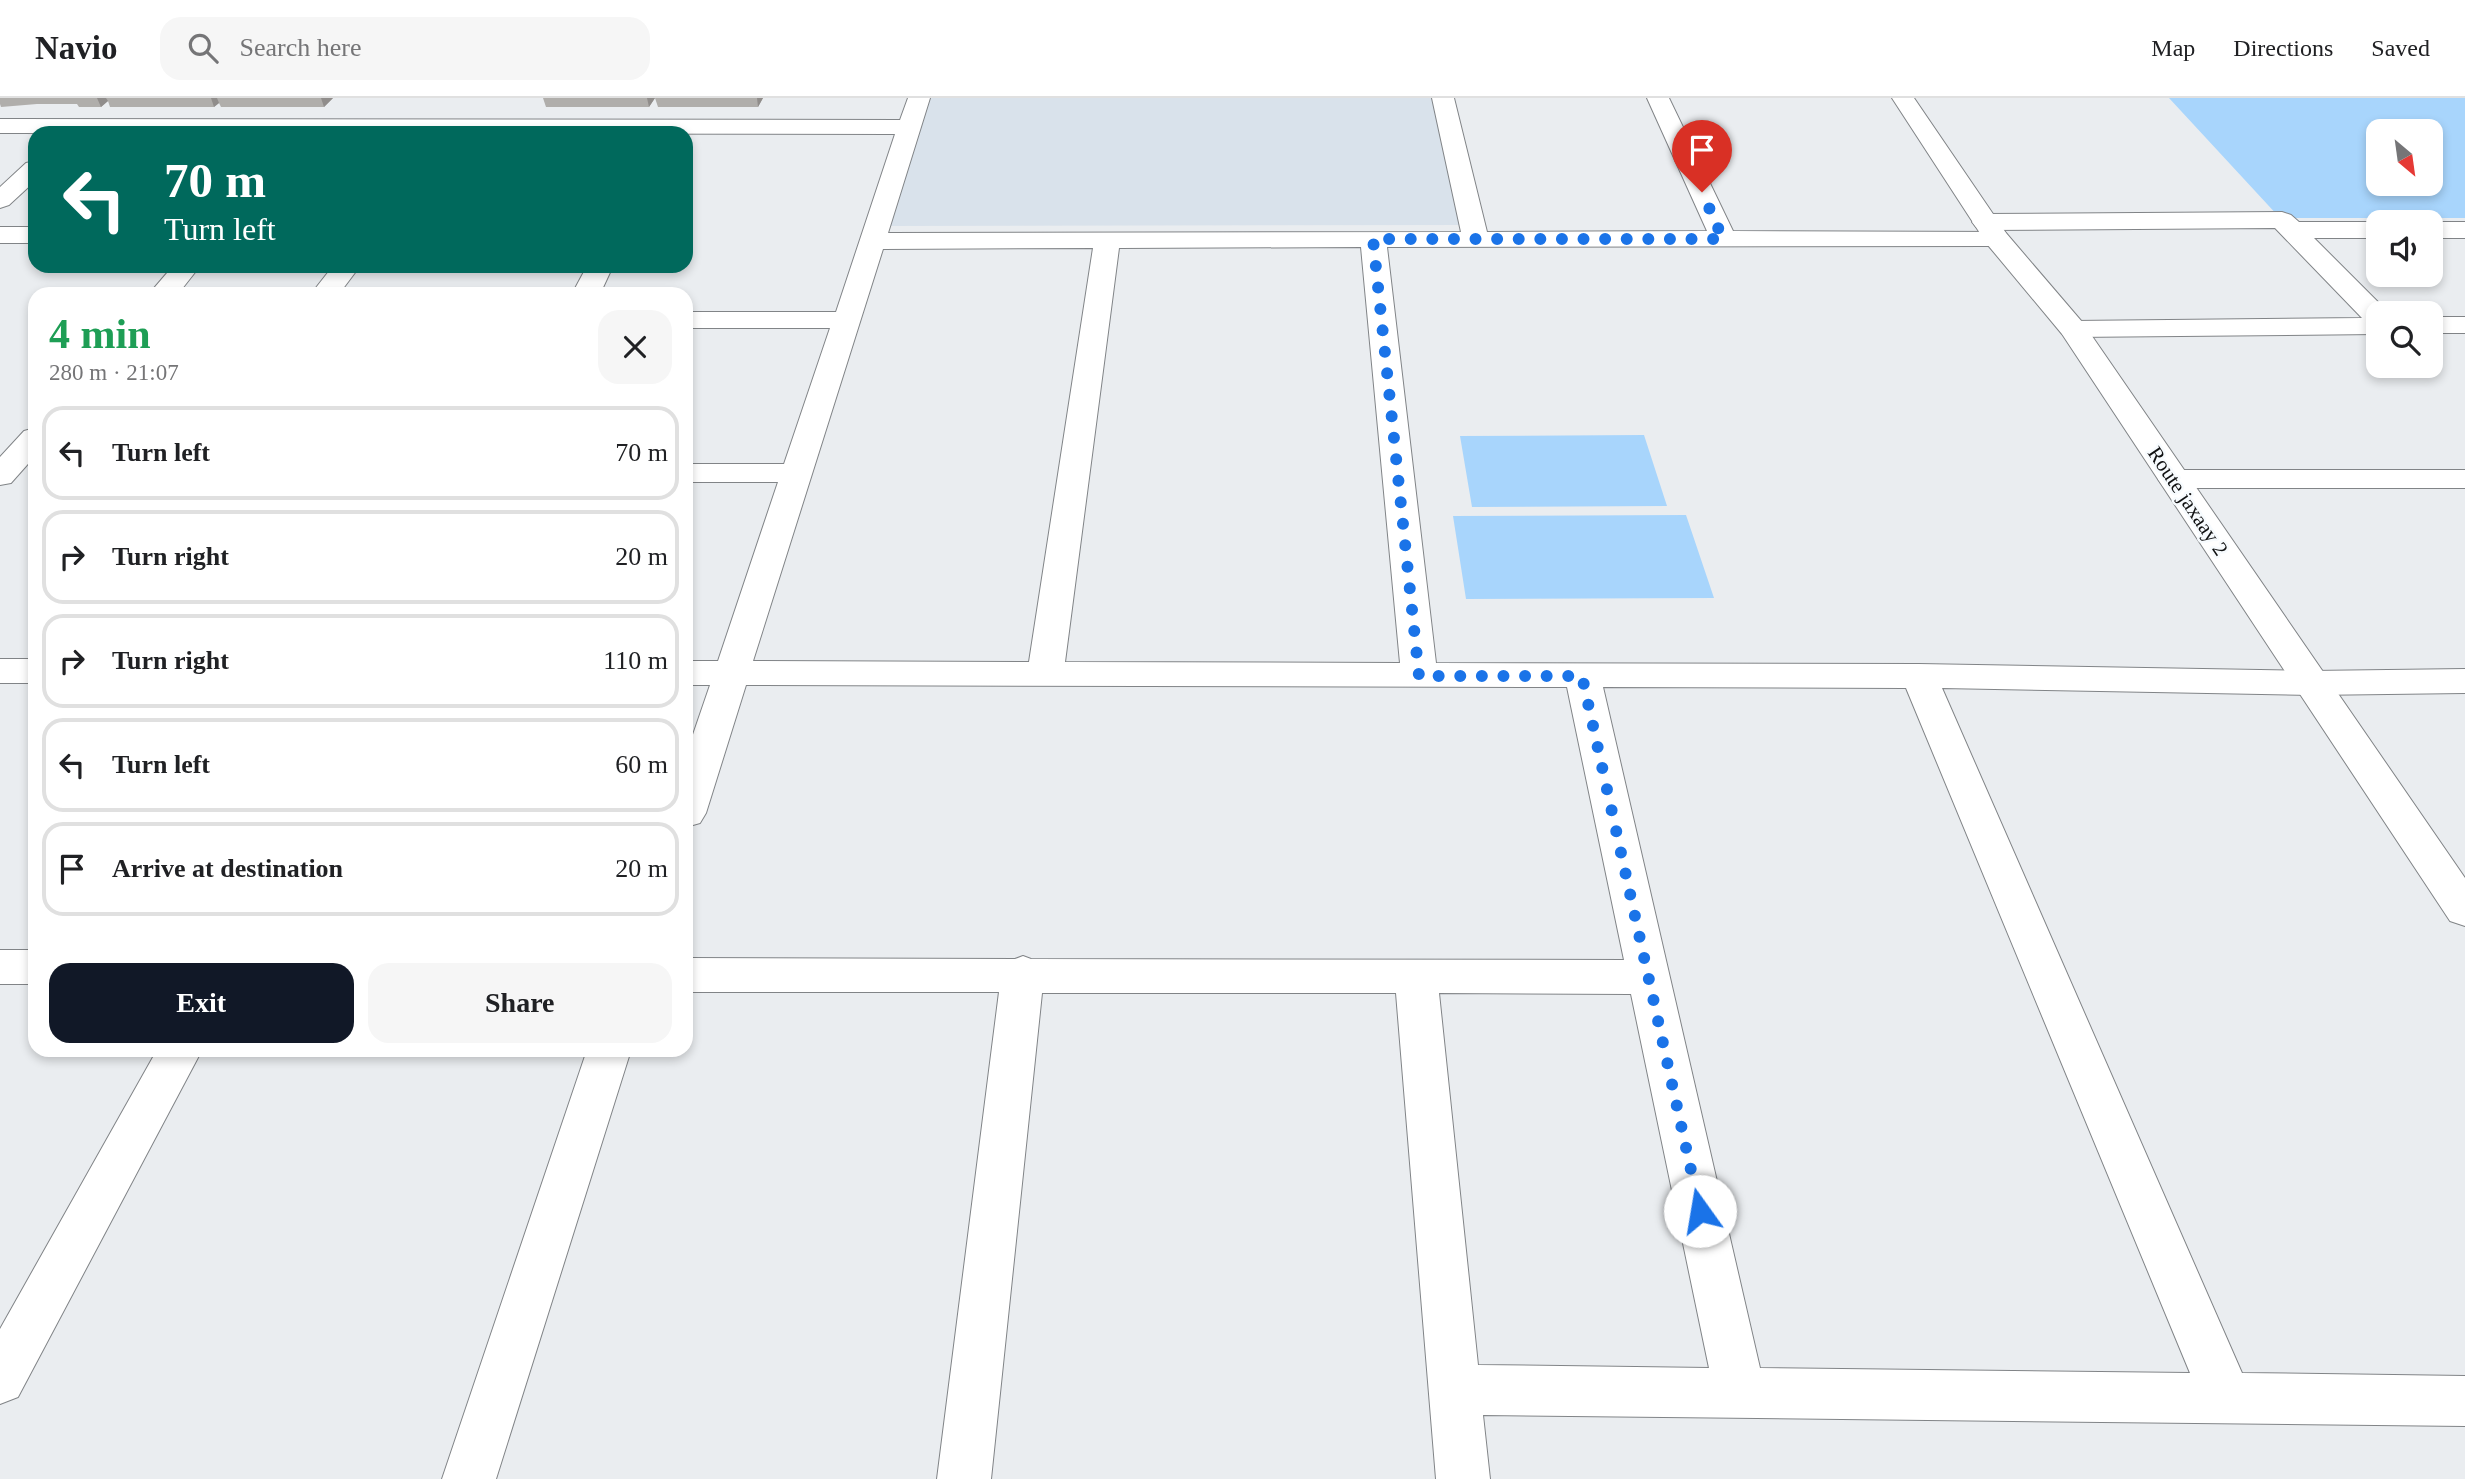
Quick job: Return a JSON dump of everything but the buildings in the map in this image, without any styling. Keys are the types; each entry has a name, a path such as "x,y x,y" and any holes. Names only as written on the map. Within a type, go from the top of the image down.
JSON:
{"street":[{"path":"693,792 919,98"},
{"path":"1443,98 1476,239"},
{"path":"1658,98 1723,239"},
{"name":"Route jaxaay 2","path":"1903,98 1990,230 2073,329 2465,910"},
{"path":"453,126 467,108"},
{"path":"0,126 28,127"},
{"path":"693,130 909,127"},
{"path":"0,200 28,175"},
{"path":"872,241 1723,239 2282,220 2366,306"},
{"path":"2291,230 2366,230"},
{"path":"2443,230 2465,230"},
{"path":"0,235 28,235"},
{"path":"1373,239 1419,676"},
{"path":"1045,674 1107,240"},
{"path":"169,287 181,273"},
{"path":"330,287 342,273"},
{"path":"693,320 846,320"},
{"path":"2443,325 2465,325"},
{"path":"2073,329 2366,326"},
{"path":"1,473 28,444"},
{"path":"1,473 28,471"},
{"path":"693,472 797,472"},
{"path":"2174,479 2465,479"},
{"path":"0,671 28,671"},
{"path":"693,673 1919,676 2311,683 2465,681"},
{"path":"1582,676 1740,1392"},
{"path":"1919,676 2226,1396"},
{"path":"0,967 28,967"},
{"path":"693,975 1023,973 1648,977"},
{"path":"964,1479 1023,973"},
{"path":"1416,976 1463,1479"},
{"path":"0,1379 176,1057"},
{"path":"469,1479 607,1057"},
{"path":"1455,1390 2226,1396 2465,1401"}],"shaded area":[{"path":"928,98 1438,98 1463,225 889,226"},
{"path":"2169,98 2465,98 2465,218 2443,218 2443,210 2366,210 2366,218 2280,218"},
{"path":"1644,435 1667,506 1472,507 1460,436"},
{"path":"1686,515 1714,598 1466,599 1453,516"}],"route":[{"path":"1700,1211 1582,676 1419,676 1373,239 1723,239 1702,192"}]}
